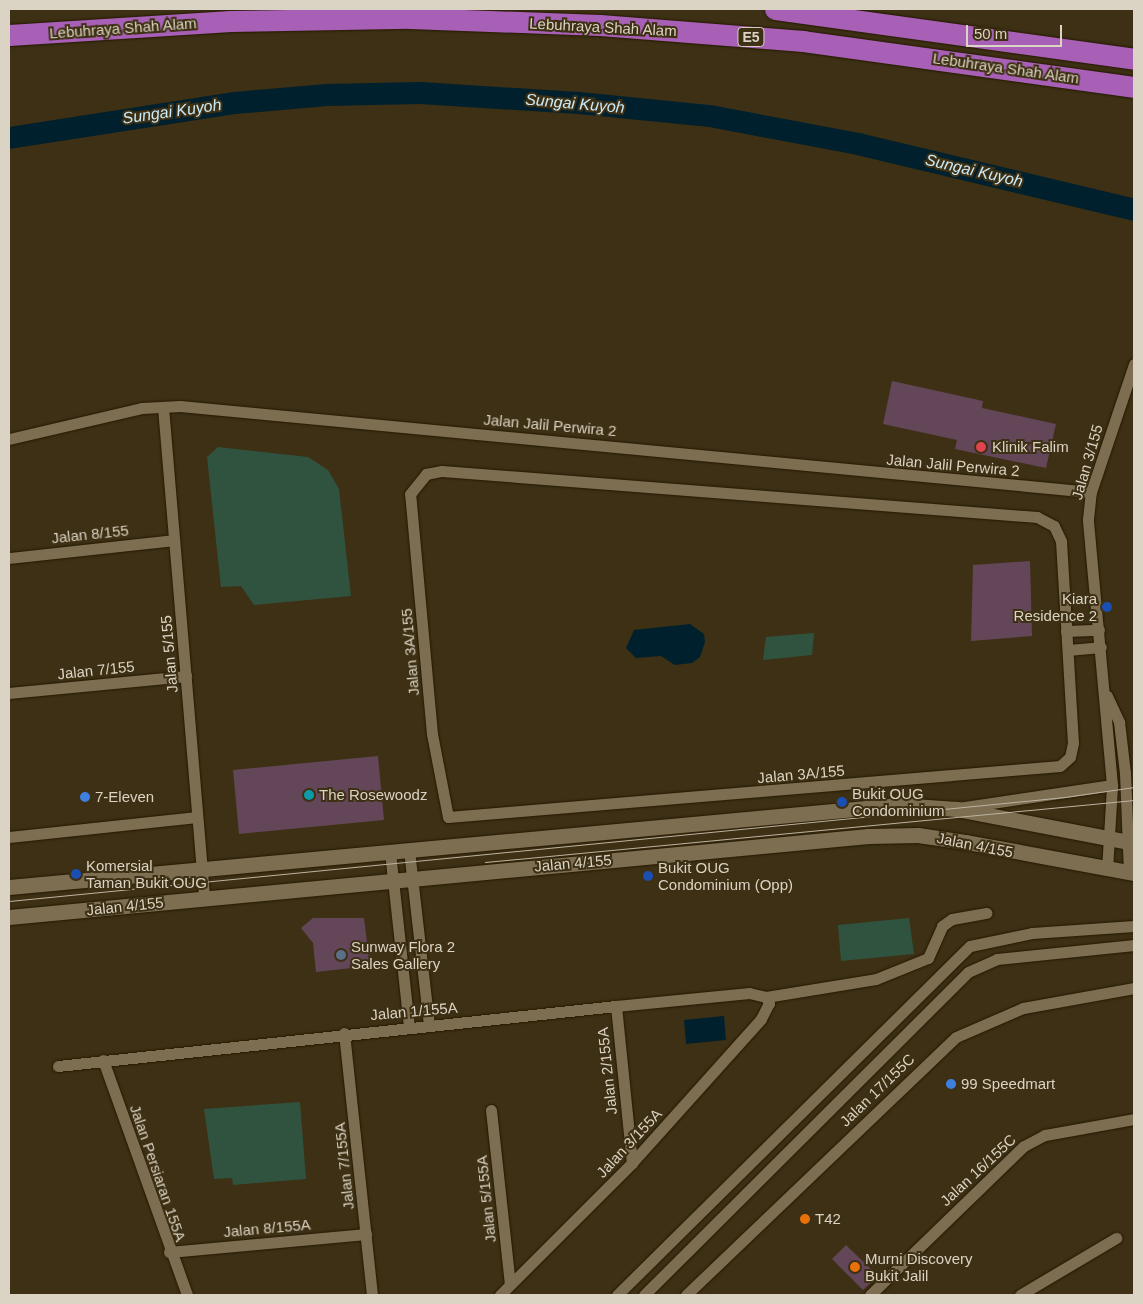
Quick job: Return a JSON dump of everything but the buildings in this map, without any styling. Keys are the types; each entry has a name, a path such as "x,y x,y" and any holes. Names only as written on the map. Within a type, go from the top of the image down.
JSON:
{"highway":[{"name":"Lebuhraya Shah Alam","path":"775,9 1134,59"},
{"name":"Lebuhraya Shah Alam","path":"9,35 251,21 410,18 600,25 802,41 1134,86"}],"street":[{"name":"Jalan 3/155","path":"1107,870 1111,840 1112,785 1106,692 1088,520 1092,492 1134,364"},
{"name":"Jalan Jalil Perwira 2","path":"9,439 142,408 163,407 1092,492"},
{"name":"Jalan 5/155","path":"163,407 204,898"},
{"name":"Jalan 3A/155","path":"442,470 1037,517 1054,526 1061,541 1066,631 1073,743 1070,757 1060,766 455,820 444,811 432,734 410,494 426,474 442,470"},
{"name":"Jalan 8/155","path":"9,558 174,540"},
{"path":"1066,631 1099,630"},
{"path":"1068,650 1101,647"},
{"name":"Jalan 7/155","path":"9,693 186,676"},
{"name":"Jalan 3/155","path":"1106,692 1119,722 1132,843 1132,873"},
{"path":"957,809 1112,785"},
{"name":"Jalan 4/155","path":"9,887 201,867 390,852 898,805 957,809 1132,843"},
{"path":"9,837 197,817"},
{"name":"Jalan 4/155","path":"9,917 868,836 918,835 1132,873"},
{"path":"408,850 429,1025"},
{"path":"390,852 409,1027"},
{"name":"Jalan 1/155A","path":"58,1066 344,1033 749,993 767,1000 876,979 928,958 942,926 952,919 986,914"},
{"path":"618,1295 970,946 1032,933 1134,926"},
{"path":"644,1295 968,972 997,959 1134,945"},
{"name":"Jalan 17/155C","path":"686,1295 956,1037 1023,1008 1134,988"},
{"name":"Jalan 3/155A","path":"500,1295 632,1163 761,1019 767,1000"},
{"name":"Jalan 2/155A","path":"616,1006 632,1163"},
{"name":"Jalan 7/155A","path":"344,1033 372,1295"},
{"name":"Jalan Persiaran 155A","path":"103,1060 170,1252 187,1295"},
{"name":"Jalan 5/155A","path":"491,1110 510,1284"},
{"name":"Jalan 16/155C","path":"870,1295 1024,1146 1045,1134 1134,1118"},
{"name":"Jalan 8/155A","path":"170,1252 366,1234"},
{"path":"1020,1295 1116,1238"}],"green space":[{"path":"218,447 308,457 328,470 339,489 351,596 254,605 241,586 221,587 207,457"},
{"path":"814,633 812,655 763,660 766,637"},
{"path":"909,918 914,954 841,961 838,925"},
{"path":"300,1102 306,1179 233,1185 232,1178 214,1179 204,1109"}],"water":[{"path":"690,624 704,634 705,642 700,657 692,663 675,665 661,656 636,658 626,648 634,630"},
{"path":"724,1016 726,1040 686,1044 684,1020"}],"waterway":[{"name":"Sungai Kuyoh","path":"9,138 235,103 327,95 420,93 579,103 710,116 858,144 1134,210"}],"tram line":[{"path":"9,901 1065,797 1134,787"},
{"path":"485,862 1134,800"}],"place":[{"name":"Klinik Falim","path":"981,447"},
{"name":"Kiara Residence 2","path":"1107,607"},
{"name":"The Rosewoodz","path":"309,795"},
{"name":"7-Eleven","path":"85,797"},
{"name":"Bukit OUG Condominium","path":"842,802"},
{"name":"Komersial Taman Bukit OUG","path":"76,874"},
{"name":"Bukit OUG Condominium (Opp)","path":"648,876"},
{"name":"Sunway Flora 2 Sales Gallery","path":"341,955"},
{"name":"99 Speedmart","path":"951,1084"},
{"name":"T42","path":"805,1219"},
{"name":"Murni Discovery Bukit Jalil","path":"855,1267"}]}
